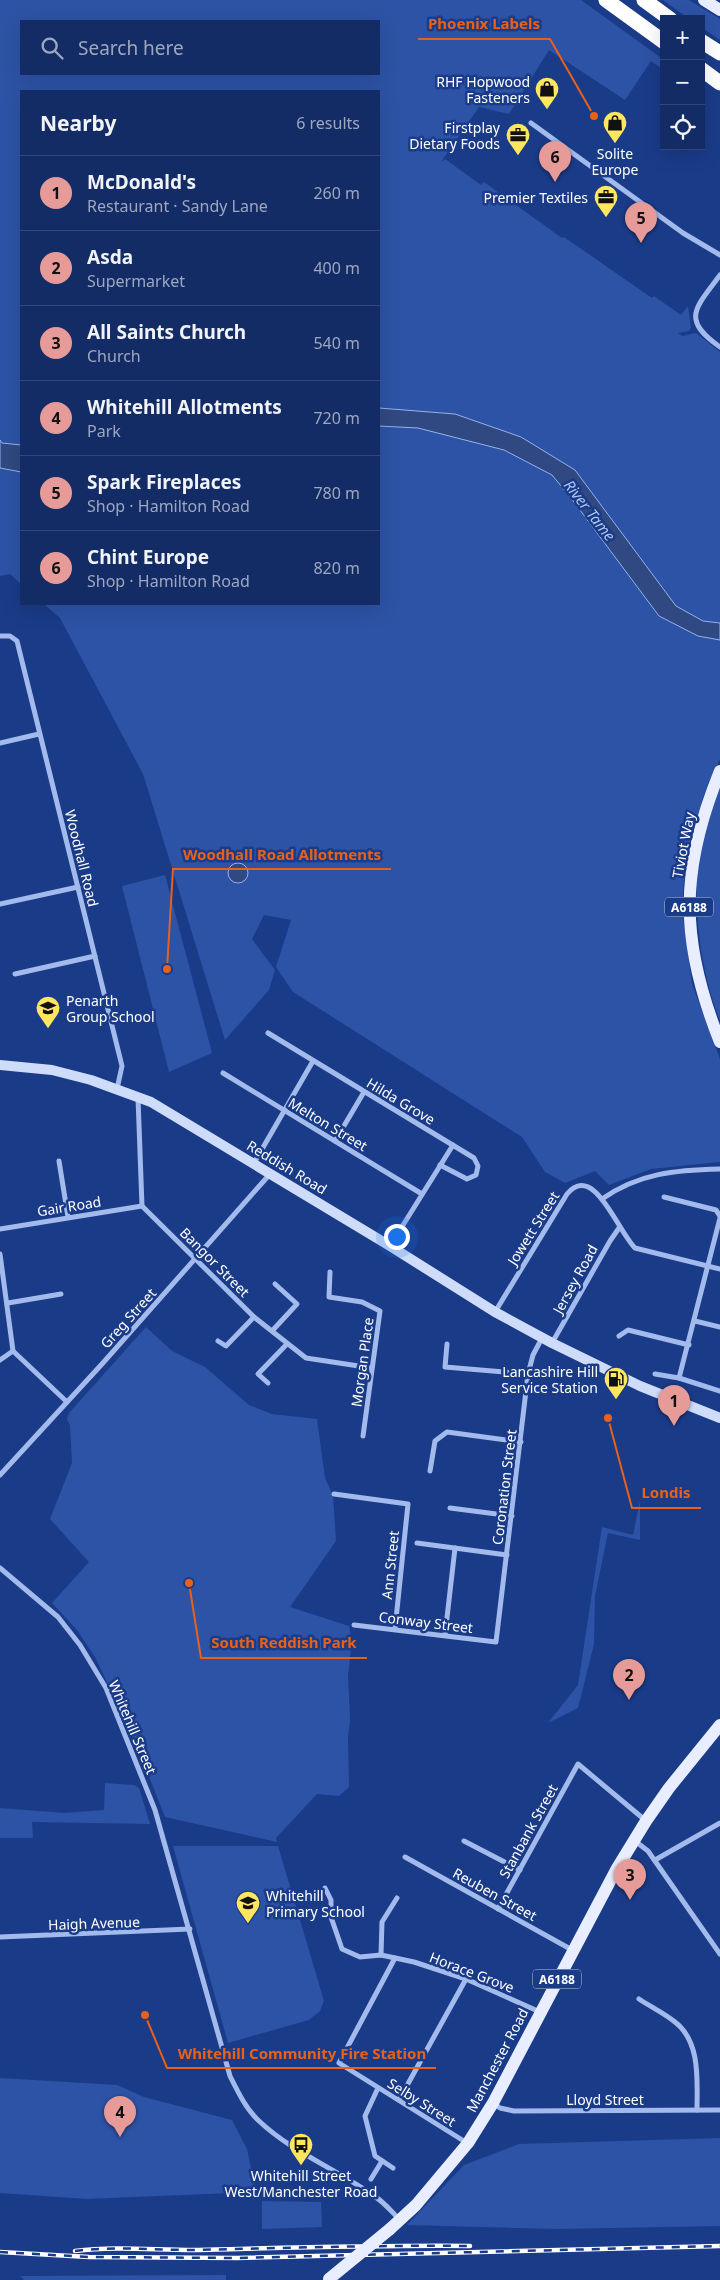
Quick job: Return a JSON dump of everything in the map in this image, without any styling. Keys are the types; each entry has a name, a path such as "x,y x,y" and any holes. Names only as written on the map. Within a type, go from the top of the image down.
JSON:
{"highway":[{"path":"606,0 660,39"},
{"path":"644,0 665,15"},
{"path":"705,43 720,54"},
{"path":"705,72 720,83"}],"main road":[{"path":"704,0 720,10"},
{"name":"Tiviot Way","path":"720,771 706,805 694,848 689,890 689,932 695,968 720,1042"},
{"name":"Reddish Road","path":"0,1065 52,1070 91,1080 151,1102 390,1246 495,1312 542,1338 640,1386 720,1418"},
{"name":"Manchester Road","path":"329,2280 416,2205 468,2143 493,2103 540,2012 646,1821 668,1788 720,1725"}],"street":[{"path":"532,123 677,229 720,255"},
{"path":"720,275 700,303 695,316 701,333 720,347"},
{"name":"Woodhall Road","path":"0,636 10,636 17,641 122,1066 117,1089"},
{"path":"0,743 39,734"},
{"path":"0,904 78,887"},
{"path":"15,974 95,956"},
{"name":"Hilda Grove","path":"268,1033 474,1158 478,1166 476,1175 467,1179 440,1165"},
{"path":"254,1163 313,1061"},
{"name":"Melton Street","path":"223,1073 422,1194"},
{"path":"335,1141 364,1092"},
{"path":"138,1097 142,1206"},
{"path":"390,1246 452,1145"},
{"path":"59,1161 68,1217"},
{"path":"720,1169 674,1172 639,1178 602,1199 619,1228 635,1248 720,1269"},
{"name":"Greg Street","path":"0,1475 270,1173"},
{"name":"Jowett Street","path":"495,1312 573,1187 582,1184 590,1186 602,1199"},
{"path":"664,1197 716,1210 720,1217 689,1345 679,1378"},
{"name":"Gair Road","path":"0,1229 142,1206"},
{"name":"Bangor Street","path":"142,1206 254,1317 306,1358 372,1368"},
{"name":"Jersey Road","path":"552,1343 619,1228"},
{"path":"0,1254 13,1351 67,1402"},
{"name":"Morgan Place","path":"330,1272 328,1297 362,1302 380,1311 363,1436"},
{"path":"272,1330 297,1304 275,1284"},
{"path":"8,1303 61,1294"},
{"path":"218,1341 226,1346 254,1317"},
{"path":"695,1321 720,1328"},
{"path":"619,1336 628,1330 689,1345"},
{"name":"Coronation Street","path":"496,1642 528,1374 533,1354 542,1338"},
{"path":"268,1382 258,1374 287,1344"},
{"path":"447,1344 444,1367 528,1374"},
{"path":"0,1360 13,1351"},
{"path":"654,1374 679,1378 720,1391"},
{"path":"430,1472 435,1441 447,1432 521,1442"},
{"name":"Ann Street","path":"334,1494 408,1504 394,1629"},
{"path":"450,1508 512,1516"},
{"path":"417,1543 507,1555"},
{"path":"445,1635 455,1548"},
{"name":"Whitehill Street","path":"0,1568 58,1617 80,1645 106,1688 155,1810 230,2076 244,2103 258,2120 278,2137 307,2157 374,2195 400,2219"},
{"name":"Conway Street","path":"354,1625 496,1642"},
{"name":"Stanbank Street","path":"498,1909 578,1764 646,1821"},
{"path":"655,1860 720,1823"},
{"path":"464,1841 520,1870"},
{"path":"634,1841 645,1848 655,1860 720,1954"},
{"name":"Reuben Street","path":"405,1857 574,1951"},
{"name":"Horace Grove","path":"325,1888 331,1900 331,1917 342,1949 360,1957 381,1955 395,1958 466,1979 540,2012"},
{"path":"381,1955 382,1922 397,1898"},
{"name":"Haigh Avenue","path":"0,1937 190,1929"},
{"name":"Selby Street","path":"395,1958 339,2063 468,2143"},
{"path":"399,2100 466,1979"},
{"path":"639,1999 678,2023 688,2038 697,2066 697,2110"},
{"path":"378,2088 366,2110 364,2118 373,2154 393,2168"},
{"name":"Lloyd Street","path":"493,2103 500,2108 514,2111 720,2110"},
{"path":"371,2179 382,2161"}],"shaded area":[{"path":"0,0 581,0 660,57 660,67 651,61 625,100 549,50 509,114 479,107 441,162 445,159 481,185 484,182 562,238 564,237 652,298 654,296 681,315 688,306 691,328 689,331 678,333 682,336 696,333 720,352 720,623 703,621 676,606 575,470 521,437 455,414 380,408 380,90 20,90 20,445 2,443 0,440"},
{"path":"663,0 689,0 720,19 720,40 705,30 705,15 684,15"},
{"path":"380,426 418,428 504,450 552,475 659,616 720,640 720,759 707,786 691,835 683,889 683,917 692,984 720,1059 720,1162 651,1169 609,1185 595,1171 565,1183 545,1172 522,1137 293,992 276,967 291,920 264,915 252,939 275,970 269,990 225,1040 143,774 60,618 45,605 380,605"},
{"path":"0,468 20,472 20,583 10,574 0,576"},
{"path":"720,788 720,1020 707,980 699,934 697,866 706,824"},
{"path":"165,875 212,1053 169,1072 122,886"},
{"path":"146,1327 172,1351 205,1367 249,1405 272,1414 317,1419 325,1478 333,1496 336,1541 290,1607 349,1626 352,1641 348,1675 350,1719 348,1738 349,1787 339,1796 317,1794 276,1838 277,1842 165,1817 134,1739 95,1657 77,1630 52,1603 89,1562 50,1519 72,1463 70,1425 67,1420 69,1413"},
{"path":"640,1501 640,1540 608,1533 595,1596 594,1644 578,1708 548,1723 578,1685 602,1527 633,1535"},
{"path":"105,1783 134,1785 139,1788 150,1824 32,1822 33,1838 0,1838 0,1808 64,1813 104,1810"},
{"path":"173,1846 278,1846 324,2001 320,2011 309,2020 228,2043"},
{"path":"0,2078 117,2085 144,2097 232,2120 247,2149 256,2192 87,2199 0,2193"},
{"path":"720,2138 720,2226 556,2229 407,2225 464,2165 519,2144"},
{"path":"262,2201 321,2202 322,2227 262,2229"},
{"path":"226,2275 226,2280 24,2280 20,2276"}],"water":[{"name":"River Tame","path":"380,408 455,414 521,437 575,470 676,606 703,621 720,623 720,640 698,636 659,616 552,475 504,450 418,428 380,426"},
{"path":"0,440 2,443 20,445 20,472 0,468"},
{"path":"238,863 245,866 248,873 245,880 238,883 231,880 228,873 231,866"}],"railway":[{"path":"75,2251 119,2248 193,2250 366,2246 470,2246"},
{"path":"0,2252 89,2257 237,2258 720,2246"}],"place":[{"name":"RHF Hopwood Fasteners","path":"547,110"},
{"name":"Phoenix Labels","path":"594,116"},
{"name":"Solite Europe","path":"615,144"},
{"name":"Firstplay Dietary Foods","path":"518,156"},
{"name":"Chint Europe","path":"555,182"},
{"name":"Premier Textiles","path":"606,218"},
{"name":"Spark Fireplaces","path":"641,243"},
{"name":"Woodhall Road Allotments","path":"167,969"},
{"name":"Penarth Group School","path":"48,1029"},
{"name":"Lancashire Hill Service Station","path":"616,1400"},
{"name":"Londis","path":"608,1418"},
{"name":"McDonald's","path":"674,1426"},
{"name":"South Reddish Park","path":"189,1583"},
{"name":"Asda","path":"629,1700"},
{"name":"All Saints Church","path":"630,1900"},
{"name":"Whitehill Primary School","path":"248,1924"},
{"name":"Whitehill Community Fire Station","path":"145,2015"},
{"name":"Whitehill Allotments","path":"120,2137"},
{"name":"Whitehill Street West/Manchester Road","path":"301,2166"}]}
